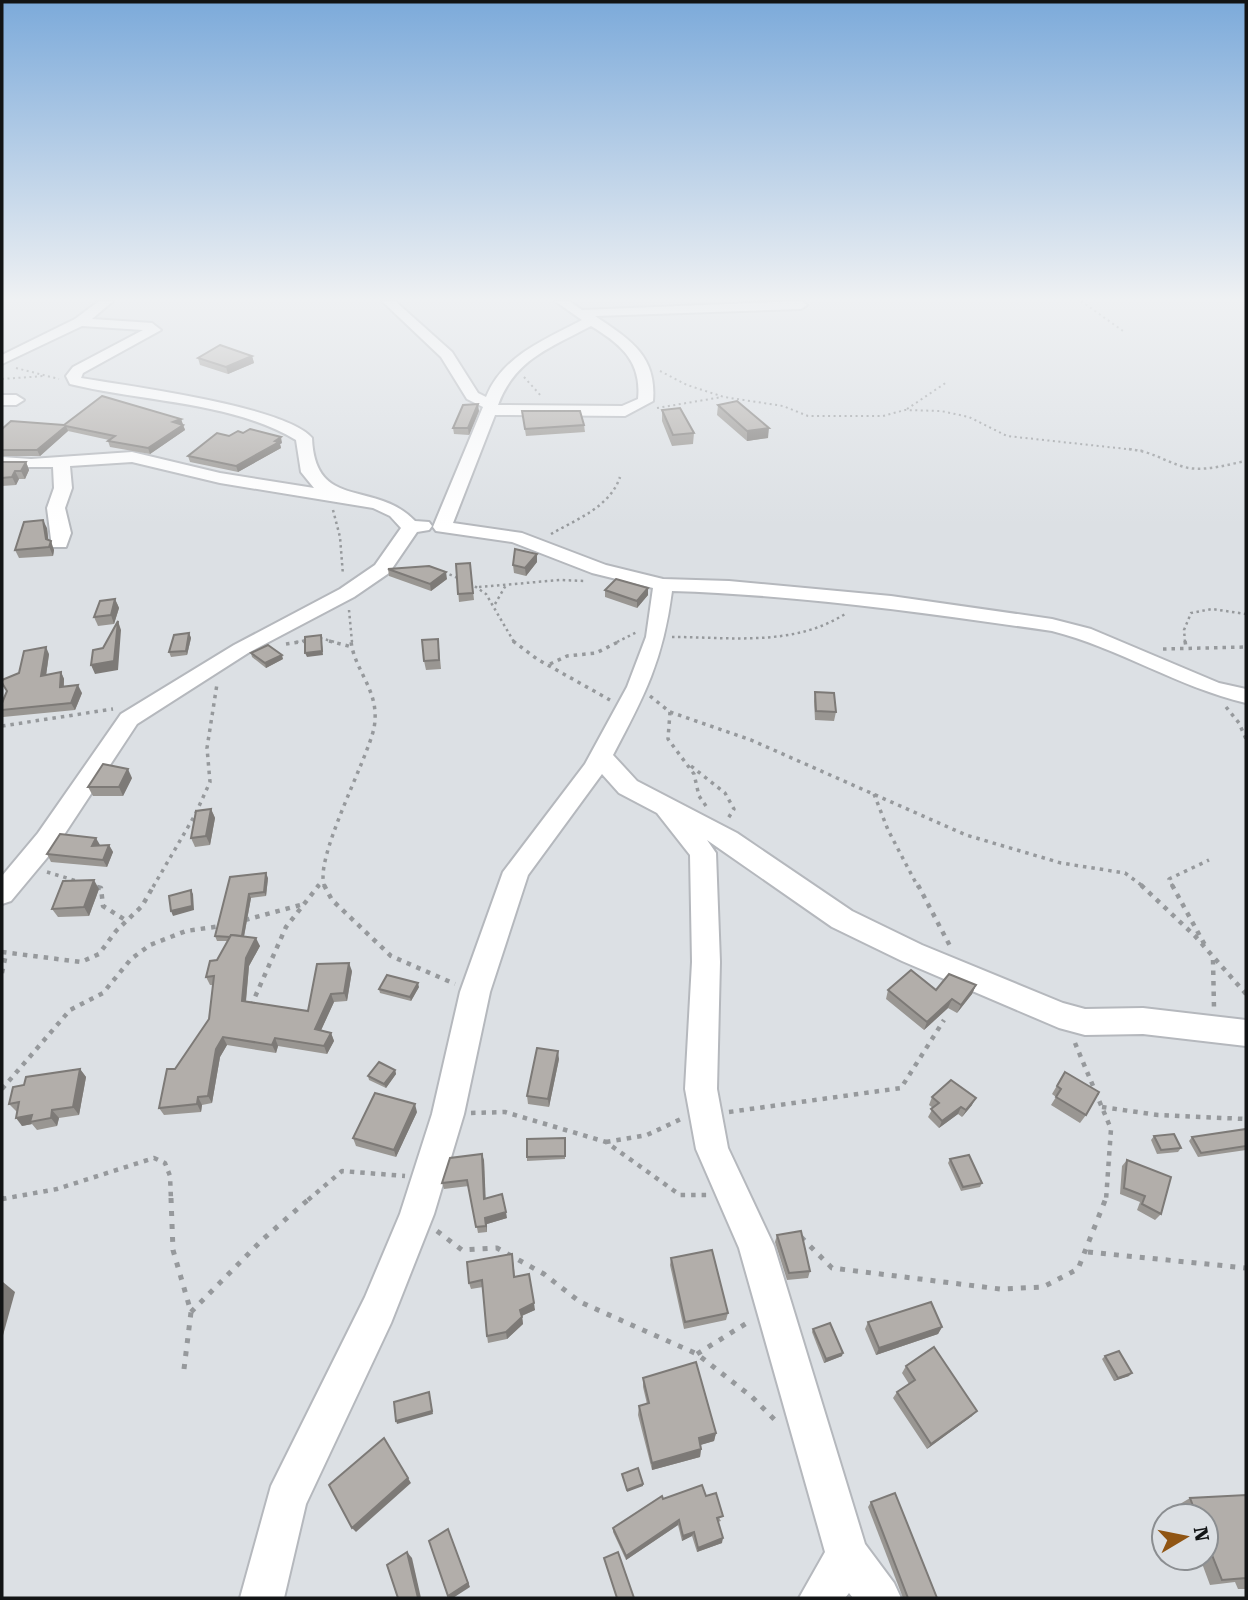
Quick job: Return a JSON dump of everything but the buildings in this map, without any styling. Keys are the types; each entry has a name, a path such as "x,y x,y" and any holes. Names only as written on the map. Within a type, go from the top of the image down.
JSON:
{"street":[{"path":"73,376 75,381 253,418 298,433 304,438 303,458 309,472 330,492 396,512 410,527 442,527 516,537 599,569 663,585 729,587 1041,622 1084,633 1212,688 1246,695"},
{"path":"460,376 472,396 490,407 551,411 625,411 645,401 649,386 646,376"},
{"path":"442,527 504,376"},
{"path":"2,462 61,462 132,457 220,478 353,498"},
{"path":"60,543 62,533 55,508 63,488 61,462"},
{"path":"2,894 47,840 114,737 129,719 150,703 220,661 347,593 382,569 402,543 410,527"},
{"path":"262,1598 286,1501 378,1310 417,1214 448,1114 475,992 516,872 601,757 631,700 657,629 663,585"},
{"path":"601,757 628,787 724,835 842,919 965,976 1061,1016 1085,1023 1143,1021 1246,1033"},
{"path":"666,807 703,853 706,962 701,1089 712,1149 756,1246 817,1463 847,1555 878,1598"},
{"path":"821,1598 847,1555"}],"path":[{"path":"2,379 46,376 75,381"},
{"path":"519,376 532,383 551,411"},
{"path":"668,376 687,386 724,397 783,406 823,419 883,416 905,410 942,411 969,416 1007,436 1153,452 1181,466 1200,469 1246,461"},
{"path":"905,410 947,382"},
{"path":"625,411 724,397"},
{"path":"533,543 600,506 615,492 620,477"},
{"path":"247,1014 286,927 321,881 326,855 374,727 372,689 352,647 332,494"},
{"path":"435,571 446,572 478,587 495,604 504,629 517,644 603,694 670,712 751,740 966,835 1021,853 1125,873 1168,909 1246,994"},
{"path":"478,587 560,580 590,581"},
{"path":"495,604 506,585"},
{"path":"550,664 567,656 596,653 657,629 739,639 796,635 838,620 860,600"},
{"path":"1186,647 1184,630 1191,613 1212,609 1246,614"},
{"path":"241,649 320,638 352,647"},
{"path":"1129,651 1186,647 1246,648"},
{"path":"2,973 4,953 27,953 52,960 81,962 99,954 142,906 195,816 211,782 207,748 220,661"},
{"path":"1212,688 1239,723 1246,739"},
{"path":"2,726 150,703"},
{"path":"670,712 668,739 689,765 732,800 734,809 724,835"},
{"path":"689,765 698,784 699,796 724,835"},
{"path":"874,794 888,830 965,976"},
{"path":"1209,860 1170,879 1213,959 1215,1030"},
{"path":"26,865 101,888 103,906 127,921"},
{"path":"321,881 332,900 391,956 475,992"},
{"path":"2,1089 70,1010 103,993 131,959 150,944 186,931 232,924 304,904"},
{"path":"799,1234 832,1268 1000,1289 1043,1287 1078,1269 1088,1252 1106,1204 1111,1129 1061,1016"},
{"path":"606,1142 648,1135 684,1118 901,1088 944,1020"},
{"path":"1102,1108 1158,1115 1246,1119"},
{"path":"448,1114 505,1112 606,1142 680,1195 701,1197 730,1185"},
{"path":"2,1199 57,1189 154,1158 165,1163 170,1176 173,1250 191,1312 184,1369"},
{"path":"191,1312 262,1240 342,1171 428,1177"},
{"path":"417,1214 462,1250 497,1248 544,1274 580,1303 697,1354 752,1397 817,1463"},
{"path":"1088,1252 1246,1268"},
{"path":"697,1354 772,1306"}]}
